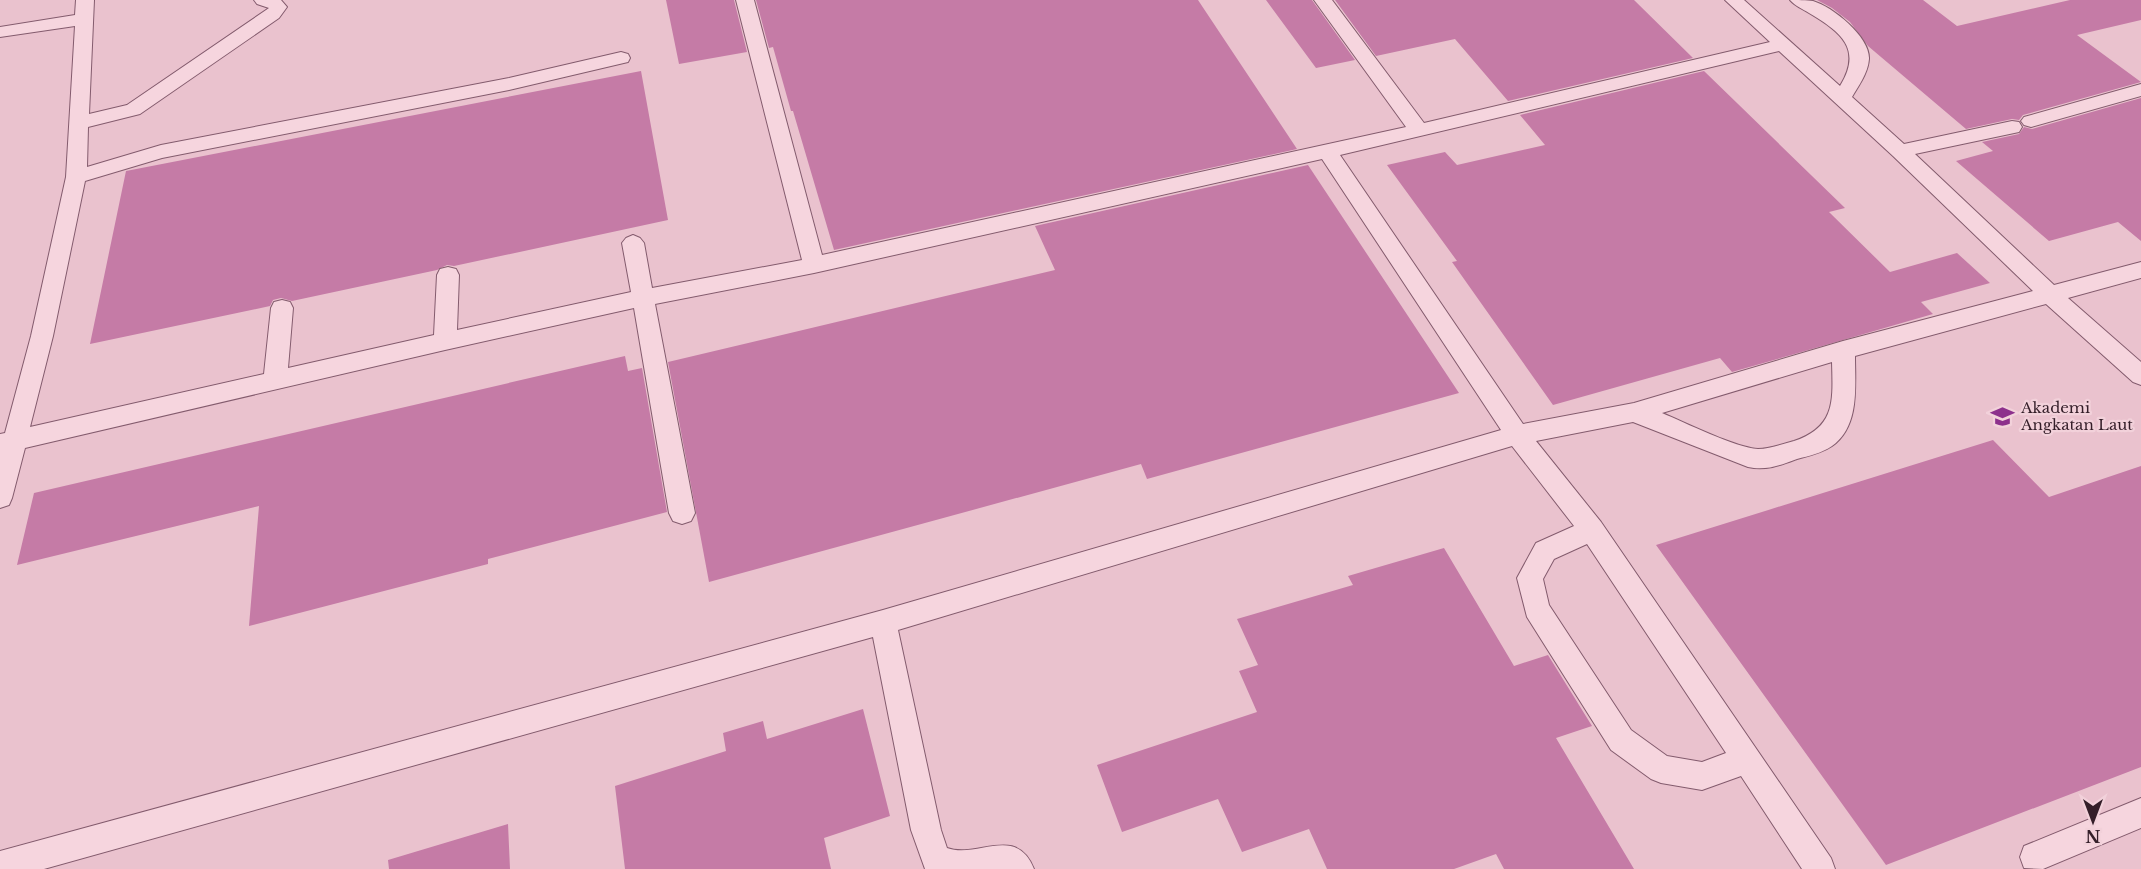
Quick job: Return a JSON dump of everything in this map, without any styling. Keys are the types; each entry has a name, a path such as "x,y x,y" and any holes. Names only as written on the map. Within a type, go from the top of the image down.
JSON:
{"lane":[{"path":"78,123 133,110 273,15 278,8 273,3 263,0"},
{"path":"745,0 814,265"},
{"path":"1323,0 1419,130"},
{"path":"1734,0 1900,151 2050,295 2141,376"},
{"path":"1799,0 1844,29 1856,42 1860,55 1856,76 1841,99"},
{"path":"0,32 84,10 76,177 42,336 8,442 0,498"},
{"path":"8,442 445,341 643,298 814,265 1327,151 1782,45"},
{"path":"76,177 161,152 509,84 621,58"},
{"path":"2031,121 2141,90"},
{"path":"1900,151 2012,127"},
{"path":"1327,151 1517,435 1592,530 1820,869"},
{"path":"633,243 682,513"},
{"path":"0,866 884,622 1517,435 1634,412 1843,350 2141,270"},
{"path":"445,341 448,275"},
{"path":"274,380 282,308"},
{"path":"1634,412 1754,460 1767,460 1824,439 1837,426 1842,407 1843,350"},
{"path":"1592,530 1545,552 1530,578 1536,609 1621,740 1661,769 1702,776 1747,760"},
{"path":"884,622 926,830 936,859 955,866 994,859 1014,863 1019,869"},
{"path":"2035,857 2141,813"}],"building":[{"path":"666,0 734,0 747,52 679,64"},
{"path":"756,0 1198,0 1297,149 834,250 793,111 791,111 773,47 769,48"},
{"path":"1266,0 1312,0 1355,60 1316,68"},
{"path":"1335,0 1634,0 1693,58 1508,101 1455,39 1376,56"},
{"path":"1817,0 1923,0 1957,26 2070,0 2141,0 2141,20 2077,35 2141,82 2023,115 2019,120 2012,119 1966,129 1868,46 1850,22"},
{"path":"641,71 668,220 454,266 447,265 437,270 292,301 281,298 273,300 270,306 90,344 126,171"},
{"path":"1704,71 1845,208 1829,212 1890,272 1957,253 1990,283 1921,302 1933,314 1732,372 1720,358 1553,405 1452,262 1457,261 1387,165 1445,152 1457,165 1545,145 1520,115"},
{"path":"2141,98 2141,241 2118,222 2049,241 1956,161 1993,151 1982,142 2019,134 2024,127 2032,129"},
{"path":"1308,165 1459,393 1147,479 1141,464 709,582 668,362 1055,270 1035,226"},
{"path":"625,356 628,371 642,368 667,512 488,559 488,564 249,626 259,506 17,565 34,493"},
{"path":"1993,440 2049,497 2141,466 2141,767 1886,865 1656,545"},
{"path":"1444,548 1514,666 1548,655 1592,726 1556,738 1634,869 1504,869 1496,854 1454,869 1327,869 1309,829 1242,852 1218,799 1122,832 1097,765 1257,712 1239,671 1258,665 1237,619 1353,585 1348,576"},
{"path":"863,709 890,816 824,838 831,869 625,869 615,786 726,751 723,733 763,721 767,739"},
{"path":"508,824 510,869 389,869 388,860"}],"place":[{"name":"Akademi Angkatan Laut","path":"2003,416"}]}
